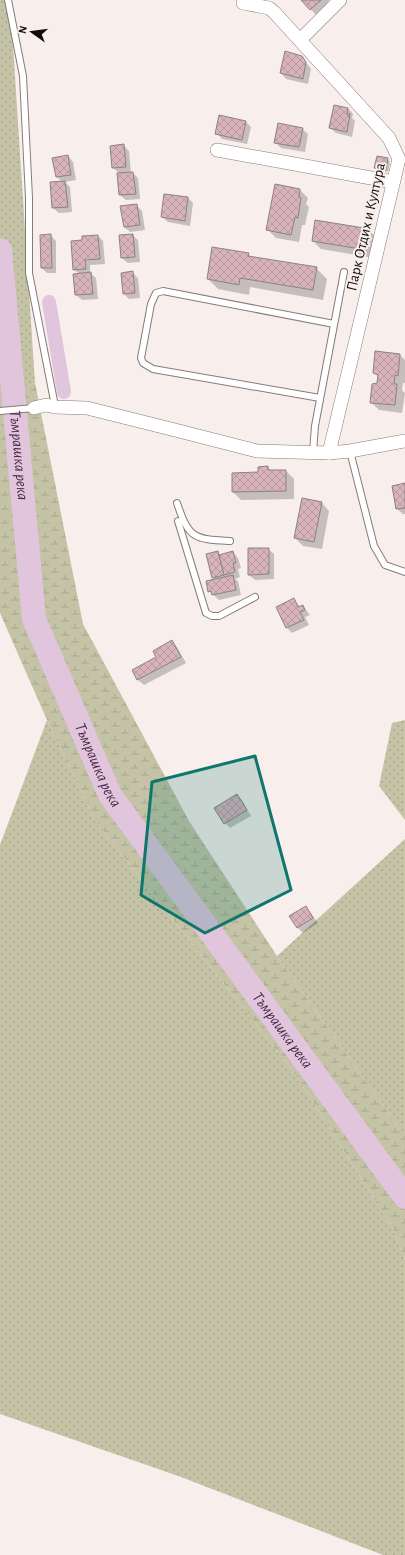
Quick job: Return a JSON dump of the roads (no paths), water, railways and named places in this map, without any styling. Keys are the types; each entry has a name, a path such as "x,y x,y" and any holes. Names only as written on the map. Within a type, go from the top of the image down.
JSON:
{"street":[{"path":"300,40 340,0"},
{"name":"Парк Отдих и Култура","path":"243,3 267,4 389,138 399,159 329,453"},
{"path":"216,150 393,182"},
{"path":"34,408 46,405 55,407 87,408 257,451 329,453 350,451 405,441"}],"lane":[{"path":"8,0 23,76 29,198 29,273 55,407"},
{"path":"312,452 315,426 344,272"},
{"path":"320,398 153,369 143,363 141,358 151,304 156,293 163,291 334,324"},
{"path":"0,411 34,408"},
{"path":"350,451 374,546 385,565 405,572"},
{"path":"177,503 182,519 193,535 202,539 230,541"},
{"path":"178,521 206,612 212,616 219,616 255,597"}],"waterway":[{"name":"Тъмрашка река","path":"0,250 34,619 110,795 405,1197"},
{"path":"49,302 64,392"}]}
